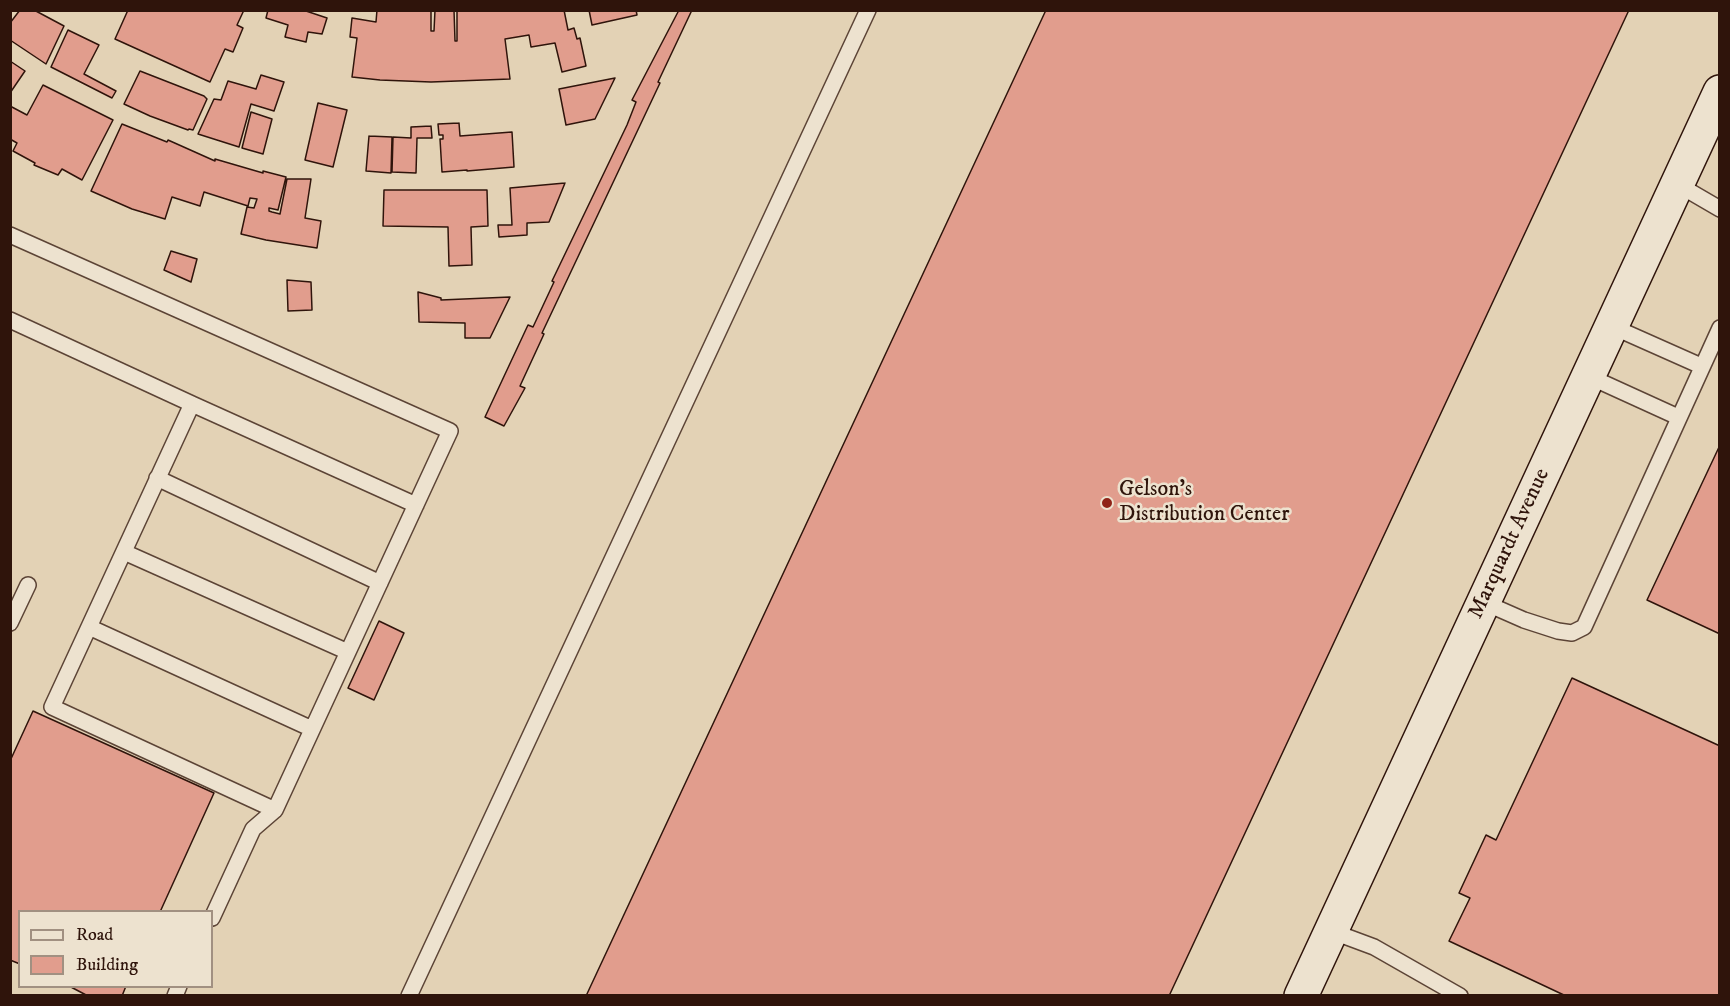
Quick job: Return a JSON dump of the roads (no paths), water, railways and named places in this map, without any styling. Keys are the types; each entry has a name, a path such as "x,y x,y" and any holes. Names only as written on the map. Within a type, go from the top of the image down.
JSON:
{"street":[{"name":"Marquardt Avenue","path":"1301,996 1719,92"}],"lane":[{"path":"409,996 868,10"},
{"path":"1677,184 1719,209"},
{"path":"10,235 450,431 275,810 253,829 213,916"},
{"path":"10,320 416,505"},
{"path":"1611,326 1701,366"},
{"path":"1483,602 1524,621 1558,632 1572,633 1584,627 1719,328"},
{"path":"1588,376 1678,417"},
{"path":"192,404 52,707 275,810"},
{"path":"158,478 380,583"},
{"path":"124,552 348,652"},
{"path":"10,624 28,585"},
{"path":"89,627 312,729"},
{"path":"1330,931 1374,947 1460,996"}],"place":[{"name":"Gelson's Distribution Center","path":"1107,503"}]}
